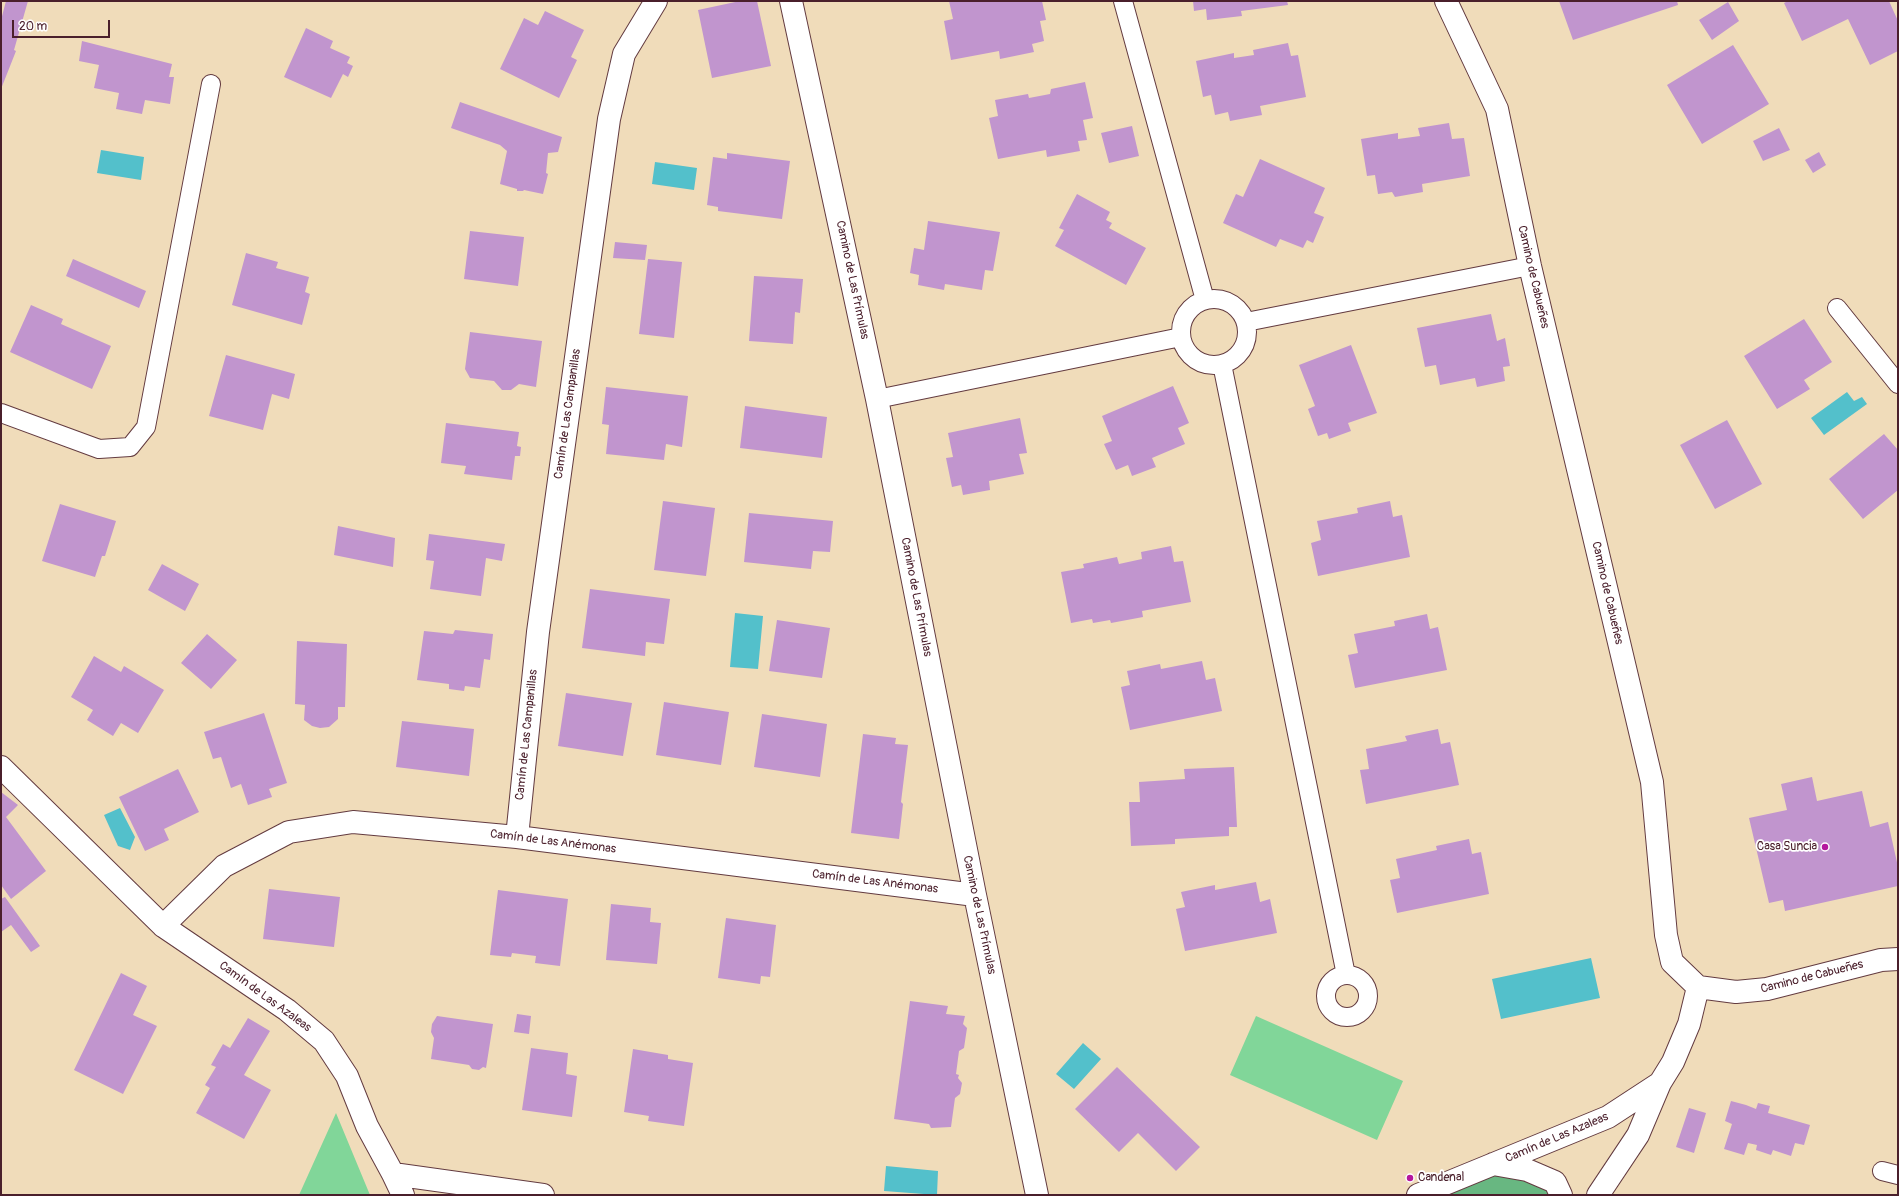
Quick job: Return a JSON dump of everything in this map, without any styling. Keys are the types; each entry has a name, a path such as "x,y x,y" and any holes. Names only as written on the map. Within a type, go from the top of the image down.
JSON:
{"street":[{"name":"Camín de Las Campanillas","path":"517,837 538,632 609,119 624,54 656,1"},
{"name":"Camino de Las Prímulas","path":"791,1 877,399 975,895 1037,1195"},
{"name":"Camino de Cabueñes","path":"1446,1 1497,109 1530,266 1652,782 1666,935 1672,962 1698,987 1736,992 1767,990 1881,960 1898,959"},
{"name":"Camín de Las Azaleas","path":"1,767 163,926 287,1010 324,1040 347,1076 367,1126 403,1195"},
{"name":"Camín de Las Anémonas","path":"163,926 224,866 289,832 353,822 517,837 975,895"},
{"name":"Camín de Las Azaleas","path":"1418,1195 1608,1116 1660,1083 1673,1062 1689,1024 1698,987"},
{"path":"1598,1195 1638,1135 1660,1083"},
{"path":"1494,1164 1527,1170 1555,1182 1561,1195"},
{"path":"393,1174 469,1190 543,1195"}],"lane":[{"path":"1123,1 1205,300"},
{"path":"1,413 99,449 130,446 146,427 211,84"},
{"path":"1246,322 1530,266"},
{"path":"1205,300 1223,300 1233,305 1241,312 1246,322 1247,333 1245,344 1240,353 1232,360 1222,364 1206,363 1191,356 1181,337 1185,316 1192,307 1205,300"},
{"path":"1837,308 1898,384"},
{"path":"877,399 1181,337"},
{"path":"1222,364 1346,975"}],"green space":[{"path":"1256,1016 1403,1081 1377,1140 1230,1075"},
{"path":"336,1113 370,1195 299,1195"},
{"path":"1493,1164 1561,1195 1418,1195"}],"water":[{"path":"101,150 144,157 141,180 97,173"},
{"path":"655,162 697,168 694,190 652,184"},
{"path":"1847,392 1854,401 1862,397 1867,404 1824,435 1811,418"},
{"path":"735,613 763,616 758,669 730,667"},
{"path":"120,808 135,837 130,850 118,846 104,815"},
{"path":"1591,958 1600,998 1501,1019 1492,979"},
{"path":"1083,1043 1101,1059 1074,1089 1056,1074"},
{"path":"886,1166 938,1171 937,1195 884,1191"}],"building":[{"path":"6,1 28,1 14,50 16,51 1,89 1,20"},
{"path":"740,1 757,1 771,66 712,78 698,10"},
{"path":"949,1 1042,1 1046,20 1040,21 1044,41 1032,44 1034,52 1000,59 999,51 951,60 944,21 953,19"},
{"path":"1193,1 1287,1 1288,5 1241,11 1242,16 1207,20 1206,9 1194,11"},
{"path":"1559,1 1677,1 1678,5 1573,40"},
{"path":"1788,1 1889,1 1898,21 1898,51 1870,65 1848,19 1802,41 1784,3"},
{"path":"1728,2 1739,21 1712,40 1699,20"},
{"path":"545,11 584,30 571,57 577,60 559,98 500,69 524,18 538,25"},
{"path":"306,28 333,41 330,48 350,57 347,63 353,66 348,77 343,74 331,98 284,77"},
{"path":"82,41 172,64 169,77 174,77 170,104 145,100 142,114 116,109 119,93 94,88 99,65 79,61"},
{"path":"1288,43 1291,56 1298,55 1306,97 1260,106 1262,115 1230,121 1228,112 1215,115 1211,95 1203,97 1196,61 1234,53 1234,58 1254,55 1253,50"},
{"path":"1733,45 1769,104 1702,144 1667,85"},
{"path":"1085,82 1093,118 1083,120 1087,140 1078,141 1080,151 1047,157 1046,150 998,159 989,118 998,116 995,100 1028,94 1029,98 1050,94 1051,89"},
{"path":"460,102 562,137 558,152 548,153 546,173 548,174 543,194 524,190 517,191 517,189 500,184 507,151 500,145 451,128"},
{"path":"1449,123 1452,139 1464,138 1470,176 1422,184 1423,192 1395,197 1392,192 1378,194 1375,175 1367,176 1361,139 1398,133 1398,139 1420,136 1418,128"},
{"path":"1132,126 1139,156 1109,163 1101,133"},
{"path":"1779,128 1790,150 1763,161 1753,141"},
{"path":"1819,152 1826,165 1813,173 1805,160"},
{"path":"727,153 790,161 782,219 718,211 718,207 707,205 713,157 727,159"},
{"path":"1260,159 1325,188 1314,213 1324,217 1313,243 1307,240 1303,248 1280,239 1276,247 1223,223 1236,194 1243,197"},
{"path":"1077,194 1110,212 1106,220 1112,223 1109,228 1146,248 1126,285 1055,246 1064,230 1059,228"},
{"path":"928,221 1000,232 993,271 985,270 982,290 945,284 944,290 918,285 919,275 910,273 914,248 924,250"},
{"path":"470,231 524,237 518,286 464,279"},
{"path":"615,242 647,245 645,260 613,258"},
{"path":"246,253 278,262 276,268 309,277 305,292 310,294 302,325 232,305"},
{"path":"73,259 146,291 139,308 66,276"},
{"path":"648,259 682,262 674,338 639,334"},
{"path":"754,276 803,279 800,313 795,312 793,344 749,341"},
{"path":"31,305 63,319 61,324 111,346 92,389 10,352"},
{"path":"1491,314 1497,341 1505,338 1510,366 1503,367 1505,381 1477,387 1475,378 1440,385 1436,365 1425,367 1417,328"},
{"path":"1804,319 1832,362 1804,380 1810,389 1777,409 1744,356"},
{"path":"470,332 542,341 536,387 519,384 511,390 502,390 494,381 470,378 465,369"},
{"path":"1351,345 1377,413 1348,423 1351,431 1329,439 1327,433 1318,436 1308,409 1315,406 1299,365"},
{"path":"226,355 295,374 289,399 272,394 263,430 209,416"},
{"path":"1173,386 1189,423 1178,428 1185,444 1152,458 1156,467 1132,476 1128,465 1116,470 1104,444 1112,441 1102,416"},
{"path":"606,387 688,396 682,447 666,444 664,460 606,454 609,425 602,424"},
{"path":"745,406 827,417 822,458 740,448"},
{"path":"1020,418 1027,453 1019,454 1024,474 989,481 990,490 963,495 961,485 952,487 946,458 953,457 948,433"},
{"path":"1727,420 1762,484 1715,509 1680,445"},
{"path":"446,423 519,432 517,446 521,447 520,456 515,456 512,480 464,474 466,466 441,463"},
{"path":"1884,434 1898,450 1898,490 1863,519 1829,479"},
{"path":"663,501 715,508 706,576 654,570"},
{"path":"1390,501 1393,517 1402,515 1410,557 1318,576 1311,543 1321,540 1317,521 1358,513 1357,508"},
{"path":"60,504 116,521 105,556 102,556 95,577 42,561"},
{"path":"749,513 833,521 830,552 813,551 811,569 744,562"},
{"path":"338,526 395,538 393,567 334,555"},
{"path":"429,534 505,544 502,561 486,558 481,596 430,589 434,561 426,560"},
{"path":"1171,546 1174,562 1183,561 1191,602 1142,611 1143,617 1111,623 1110,620 1093,623 1092,619 1071,623 1061,572 1084,568 1083,564 1117,557 1119,564 1142,559 1141,552"},
{"path":"162,564 199,584 185,611 148,590"},
{"path":"590,589 670,599 664,644 646,642 645,656 582,648"},
{"path":"1427,614 1430,629 1438,627 1447,670 1355,688 1348,655 1358,653 1354,634 1395,626 1394,621"},
{"path":"777,620 830,628 822,678 769,671"},
{"path":"455,630 493,634 490,660 484,659 480,688 465,686 464,691 449,689 449,684 417,680 424,631 453,634"},
{"path":"207,634 237,660 211,689 181,663"},
{"path":"297,641 347,644 345,707 338,707 338,719 329,727 320,728 312,726 304,720 305,705 295,704"},
{"path":"94,656 121,672 124,666 164,690 138,733 121,723 113,736 87,720 93,710 71,697"},
{"path":"1202,661 1206,680 1215,678 1222,711 1130,730 1121,687 1130,685 1127,671 1160,664 1161,669"},
{"path":"566,693 632,703 623,756 558,746"},
{"path":"664,702 729,712 721,765 656,755"},
{"path":"264,713 287,783 269,789 272,797 248,805 241,784 231,788 221,757 213,759 204,732"},
{"path":"762,714 827,724 820,777 754,767"},
{"path":"402,721 474,729 469,776 396,767"},
{"path":"1438,729 1441,744 1450,742 1459,785 1366,804 1360,770 1369,769 1366,749 1407,741 1405,736"},
{"path":"863,734 896,738 895,744 908,745 901,802 903,804 899,839 851,833"},
{"path":"1234,767 1237,827 1229,827 1229,836 1175,839 1175,844 1131,846 1129,802 1140,802 1139,782 1185,779 1184,769"},
{"path":"178,769 199,812 164,829 169,840 145,851 119,797"},
{"name":"Casa Suncia","path":"1812,777 1817,801 1862,791 1870,827 1888,822 1898,867 1898,886 1785,911 1783,900 1769,903 1749,818 1787,810 1781,784"},
{"path":"1,792 18,805 6,817 46,871 11,899 1,885"},
{"path":"1469,839 1472,854 1481,852 1489,894 1397,913 1390,880 1400,878 1396,859 1437,850 1436,846"},
{"path":"1256,882 1260,902 1270,899 1277,933 1185,951 1176,909 1185,907 1181,892 1215,885 1215,890"},
{"path":"269,889 340,897 334,947 263,939"},
{"path":"498,890 568,899 560,966 535,963 536,956 512,953 511,957 490,955"},
{"path":"5,897 40,946 31,952 11,925 1,932 1,899"},
{"path":"611,904 651,908 650,922 661,923 657,964 606,960"},
{"path":"726,918 776,925 770,977 761,976 760,984 718,978"},
{"path":"121,973 147,986 133,1015 157,1026 123,1094 74,1070"},
{"path":"910,1001 948,1006 946,1014 965,1016 963,1024 967,1028 964,1048 959,1051 956,1074 959,1075 958,1078 962,1083 960,1094 955,1098 951,1127 931,1128 929,1124 894,1119"},
{"path":"517,1014 531,1016 529,1034 514,1032"},
{"path":"437,1016 493,1024 486,1068 483,1067 479,1070 472,1069 469,1065 431,1059 434,1038 431,1032 432,1024"},
{"path":"248,1018 270,1031 244,1075 271,1090 244,1139 196,1113 210,1088 205,1085 216,1067 211,1065 223,1044 230,1048"},
{"path":"531,1048 568,1053 566,1074 577,1076 572,1117 522,1110"},
{"path":"633,1049 668,1055 668,1059 693,1063 684,1126 648,1121 649,1116 624,1112"},
{"path":"1117,1067 1200,1147 1176,1171 1138,1133 1119,1152 1075,1109"},
{"path":"1731,1101 1756,1109 1758,1103 1770,1106 1768,1113 1810,1125 1804,1145 1795,1143 1791,1156 1773,1150 1771,1155 1756,1150 1757,1145 1748,1143 1744,1155 1724,1149 1732,1124 1725,1121"},
{"path":"1689,1108 1706,1113 1694,1153 1676,1147"}],"place":[{"name":"Casa Suncia","path":"1825,847"},
{"name":"Candenal","path":"1410,1178"}]}
